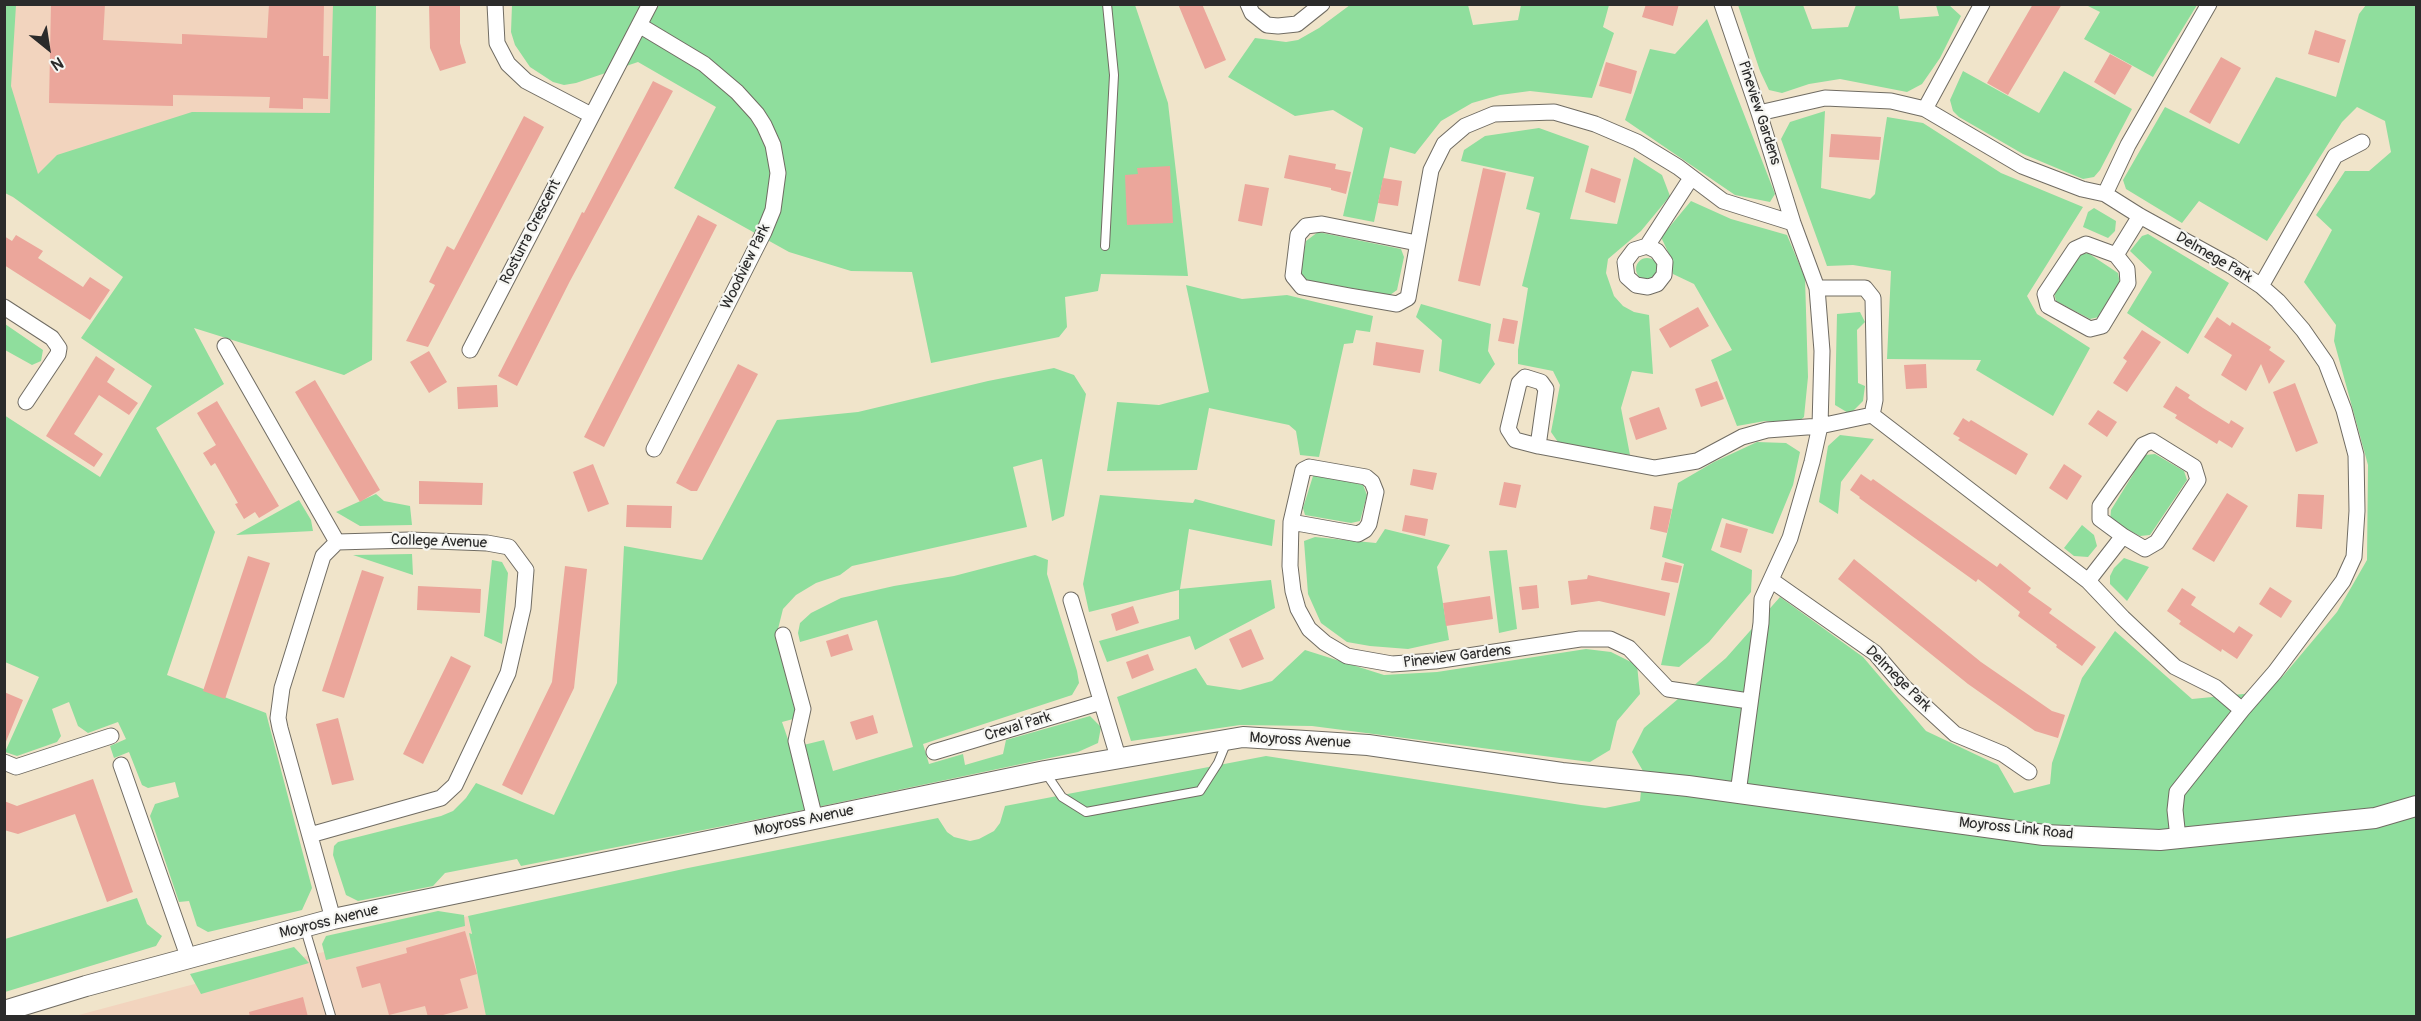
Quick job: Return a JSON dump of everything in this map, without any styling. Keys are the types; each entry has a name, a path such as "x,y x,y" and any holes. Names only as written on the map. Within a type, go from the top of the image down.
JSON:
{"street":[{"path":"495,4 497,43 508,64 526,81 591,115"},
{"name":"Rosturra Crescent","path":"470,350 650,4"},
{"path":"1248,4 1252,13 1267,25 1278,26 1297,24 1322,4"},
{"name":"Pineview Gardens","path":"1291,522 1358,534 1365,530 1368,524 1376,492 1372,482 1366,477 1309,467 1303,470 1291,522 1290,566 1298,609 1309,629 1325,644 1347,656 1392,664 1435,661 1580,639 1610,639 1629,648 1668,689 1749,701 1761,623 1762,599 1791,538 1820,426 1822,351 1817,288 1792,223 1759,112 1722,4"},
{"path":"2105,194 2128,145 2209,4"},
{"path":"1925,109 1979,6"},
{"name":"Woodview Park","path":"639,26 704,64 737,92 764,125 773,145 778,173 773,210 764,232 654,449"},
{"name":"Delmege Park","path":"1759,112 1825,98 1891,101 1925,109 2022,166 2082,189 2105,194 2231,266 2278,300 2326,363 2344,410 2356,454 2354,557 2343,581 2275,672 2241,710 2177,792 2175,810 2178,838"},
{"path":"1417,243 1322,224 1306,226 1298,235 1293,276 1302,287 1396,304 1408,298 1431,170 1444,144 1466,126 1494,114 1554,112 1595,124 1637,142 1723,201 1792,223"},
{"path":"2261,286 2335,156 2362,142"},
{"path":"1647,246 1691,178"},
{"path":"2116,255 2140,216"},
{"path":"2086,244 2116,255 2127,269 2128,283 2102,326 2090,329 2048,306 2045,294 2075,249 2086,244"},
{"path":"1817,288 1865,288 1873,297 1875,400 1872,415"},
{"path":"4,307 52,338 59,348 58,354 26,402"},
{"path":"225,346 337,542 323,556 279,700 279,728 333,919"},
{"path":"1538,446 1655,468 1697,461 1742,437 1767,430 1820,426 1872,415 2088,581 2122,618 2175,667 2215,687 2241,710"},
{"path":"2152,441 2194,467 2198,480 2157,542 2145,549 2123,536 2100,519 2100,506 2143,445 2152,441"},
{"path":"2088,581 2123,536"},
{"name":"College Avenue","path":"310,835 441,798 456,785 508,673 523,608 526,570 509,547 488,543 410,540 337,542"},
{"name":"Delmege Park","path":"1771,580 1875,653 1904,687 1955,734 2003,754 2029,772"},
{"path":"1071,600 1118,757"},
{"path":"783,635 803,709 796,741 815,819"},
{"path":"1738,793 1749,701"},
{"name":"Creval Park","path":"934,752 1101,702"},
{"path":"4,762 16,767 111,736"},
{"name":"Moyross Avenue","path":"4,1011 34,1006 86,986 333,919 1044,771 1228,739 1243,737 1368,745 1616,779"},
{"path":"121,765 189,959"},
{"name":"Moyross Link Road","path":"1616,779 1738,793 2044,835 2160,840 2375,818 2416,806"}],"lane":[{"path":"1106,246 1114,75 1107,4"},
{"path":"1044,771 1062,797 1086,812 1200,791 1218,763 1228,739"},
{"path":"305,927 331,1017"}],"shaded area":[{"path":"5,5 376,5 372,360 344,375 5,193"},
{"path":"468,916 488,1016 75,1016 187,986"}],"green space":[{"path":"2197,4 2153,77 2084,39 2100,12 2086,5"},
{"path":"5,5 16,5 11,86 38,174 57,155 192,112 330,113 333,5 376,5 372,360 344,375 194,328 224,384 156,428 215,532 167,675 266,713 312,888 302,910 208,932 197,926 189,901 179,902 150,816 155,804 179,797 175,782 148,788 142,785 129,752 114,758 110,746 126,739 118,722 88,733 78,726 69,702 52,709 61,736 57,742 17,756 5,752 39,677 5,662 4,415 100,477 152,386 81,338 123,277 5,193"},
{"path":"512,5 1135,5 1168,103 1188,276 1101,274 1098,291 1065,297 1067,327 1059,337 931,363 912,272 851,271 789,252 674,188 716,107 638,62 576,83 564,85 553,82 530,67 515,45 511,32"},
{"path":"1350,5 1468,5 1473,25 1518,20 1521,5 1609,5 1603,27 1614,33 1592,98 1530,91 1500,95 1472,103 1441,121 1415,154 1390,147 1374,222 1343,216 1363,128 1333,110 1295,116 1228,77 1255,38 1286,42 1298,40"},
{"path":"1738,5 1803,5 1812,29 1848,27 1856,5 1898,5 1900,19 1939,16 1936,5 1949,5 1961,16 1940,58 1922,84 1907,92 1840,79 1809,84 1782,93 1769,90 1760,71"},
{"path":"2366,5 2416,5 2416,1016 486,1016 469,933 472,934 468,916 688,868 938,818 947,832 954,837 970,841 994,831 1000,823 1005,806 1266,756 1605,808 1640,801 1643,771 1632,752 1644,728 1726,658 1780,597 1863,657 1926,731 1998,765 2014,793 2050,784 2052,763 2082,678 2115,631 2192,699 2264,692 2283,676 2337,612 2367,560 2368,465 2334,341 2336,325 2304,282 2332,230 2316,215 2345,171 2369,171 2391,152 2385,121 2357,107 2342,122 2267,241 2199,201 2182,223 2126,189 2123,180 2165,107 2239,144 2276,77 2336,97 2359,14"},
{"path":"1707,19 1775,194 1770,202 1735,195 1625,120 1650,49 1675,54"},
{"path":"1963,71 2039,113 2064,71 2132,109 2100,170 2094,177 2083,179 2023,154 1959,117 1953,111 1950,100"},
{"path":"1825,111 1821,188 1870,199 1875,194 1887,117 1923,123 2001,173 2083,207 2027,296 2037,314 2090,348 2053,416 1976,370 1981,360 1887,359 1891,271 1853,265 1827,266 1781,139 1790,122"},
{"path":"1539,128 1589,146 1570,219 1617,224 1634,157 1662,175 1670,196 1641,231 1608,259 1606,273 1614,296 1623,306 1634,312 1649,315 1653,374 1632,371 1621,408 1630,455 1558,442 1551,432 1560,385 1553,371 1518,364 1518,350 1528,288 1522,286 1540,213 1526,209 1534,177 1461,161 1464,150 1485,136"},
{"path":"1691,201 1731,219 1787,235 1805,278 1808,377 1804,417 1796,424 1765,421 1737,426 1711,360 1732,350 1694,284 1673,274 1669,254 1661,237"},
{"path":"2094,208 2116,221 2115,231 2108,238 2083,227 2088,212"},
{"path":"1318,232 1401,249 1404,257 1397,290 1390,295 1306,280 1300,273 1306,241"},
{"path":"2148,234 2229,283 2188,354 2127,313 2152,272 2130,251 2142,236"},
{"path":"2088,253 2118,273 2120,284 2099,317 2090,319 2056,301 2054,292 2078,255"},
{"path":"1647,258 1655,261 1658,269 1655,277 1647,280 1639,277 1636,269 1639,261"},
{"path":"1186,285 1242,299 1287,295 1373,316 1370,332 1356,330 1353,343 1344,344 1319,457 1300,455 1296,431 1289,425 1209,408 1197,470 1107,471 1117,402 1159,405 1209,392"},
{"path":"1421,304 1491,324 1488,351 1495,364 1480,384 1439,371 1442,340 1416,317"},
{"path":"1860,312 1865,322 1857,330 1858,383 1865,386 1863,401 1850,414 1835,405 1837,314"},
{"path":"5,324 43,350 41,361 32,365 5,350"},
{"path":"1054,368 1074,375 1086,394 1064,516 1052,521 1042,459 1013,467 1027,527 852,566 840,575 816,583 796,595 783,609 776,637 797,718 782,722 791,748 824,740 833,771 913,747 877,620 800,642 798,633 800,623 811,613 841,598 954,576 1035,555 1048,560 1047,574 1079,683 1072,695 923,744 929,764 963,754 965,765 1003,754 1006,740 1090,716 1101,727 1098,743 1078,752 789,813 521,866 517,859 445,873 433,886 358,901 346,895 333,855 334,846 338,842 453,811 476,783 554,815 617,683 624,546 702,560 777,420 858,412"},
{"path":"1840,435 1874,439 1841,482 1838,514 1819,502 1828,446"},
{"path":"1757,442 1786,443 1800,452 1793,485 1773,534 1722,518 1711,550 1752,570 1751,592 1709,642 1679,667 1661,665 1684,564 1662,557 1678,483 1714,462"},
{"path":"2155,454 2184,471 2187,480 2150,535 2140,536 2110,521 2111,510 2145,455"},
{"path":"1318,475 1363,485 1367,495 1360,521 1351,523 1305,515 1303,508 1313,476"},
{"path":"376,494 384,501 410,506 412,525 360,526 336,512"},
{"path":"1100,495 1193,503 1195,499 1275,520 1272,546 1189,529 1180,589 1271,580 1275,608 1195,650 1190,636 1107,662 1099,641 1179,619 1179,590 1089,612 1083,584"},
{"path":"299,500 311,520 313,531 236,535"},
{"path":"2082,525 2094,535 2097,546 2088,557 2074,556 2064,548"},
{"path":"1385,529 1450,545 1437,567 1449,640 1408,649 1370,646 1347,642 1321,623 1308,594 1304,541 1315,537 1376,543"},
{"path":"1507,550 1517,629 1499,633 1489,551"},
{"path":"412,554 413,575 353,555"},
{"path":"2124,558 2149,567 2127,601 2110,584 2110,576 2114,568"},
{"path":"492,560 502,562 508,573 502,644 484,636"},
{"path":"1586,649 1611,652 1637,665 1640,694 1617,721 1610,750 1590,762 1312,726 1240,725 1131,741 1117,697 1196,668 1207,685 1240,690 1272,681 1305,650 1384,675 1437,672"},
{"path":"137,898 147,924 162,936 156,946 5,992 5,939"},
{"path":"438,911 464,915 465,926 326,960 322,944 326,936"},
{"path":"294,947 309,963 201,994 190,974"}],"building":[{"path":"51,4 105,4 103,40 182,44 182,34 267,38 269,4 324,4 323,56 329,56 328,99 303,98 303,109 269,108 270,97 173,95 173,106 49,103"},
{"path":"429,4 460,4 460,43 466,63 440,71 430,48"},
{"path":"1178,4 1202,4 1226,60 1205,69"},
{"path":"1646,4 1679,4 1673,26 1642,17"},
{"path":"2033,4 2062,4 2008,95 1987,83"},
{"path":"2315,30 2346,40 2339,63 2308,54"},
{"path":"2110,54 2132,66 2115,95 2094,82"},
{"path":"2221,57 2241,68 2210,124 2189,112"},
{"path":"1606,62 1637,71 1631,94 1599,86"},
{"path":"653,81 673,91 570,281 517,386 498,376 582,212 584,213"},
{"path":"524,116 544,127 428,347 406,341 435,285 429,282 447,246 454,250"},
{"path":"1831,134 1881,137 1879,160 1829,157"},
{"path":"1289,155 1336,164 1335,169 1351,172 1346,194 1331,190 1331,188 1284,178"},
{"path":"1170,166 1173,223 1127,225 1125,175 1138,174 1137,168"},
{"path":"1483,168 1506,173 1480,286 1458,281"},
{"path":"1591,168 1621,179 1615,203 1585,192"},
{"path":"1383,178 1402,181 1398,206 1378,203"},
{"path":"1245,184 1269,188 1262,226 1238,221"},
{"path":"698,215 717,225 604,447 584,437"},
{"path":"16,235 43,251 38,258 83,287 90,277 110,290 90,320 4,265 4,236 12,241"},
{"path":"1698,307 1709,326 1670,348 1659,329"},
{"path":"2217,317 2230,326 2232,322 2271,347 2269,350 2285,361 2269,384 2261,364 2246,391 2221,375 2232,355 2204,337"},
{"path":"1503,318 1518,321 1514,344 1498,341"},
{"path":"2142,330 2161,342 2127,392 2113,383 2127,361 2123,358"},
{"path":"1376,342 1424,350 1420,373 1373,365"},
{"path":"429,351 447,382 429,393 410,362"},
{"path":"96,356 115,369 107,382 138,403 129,415 99,395 74,434 103,454 94,467 46,436"},
{"path":"738,364 758,374 697,491 691,491 676,483"},
{"path":"1926,364 1927,388 1906,389 1904,365"},
{"path":"315,380 380,490 360,502 295,392"},
{"path":"1717,381 1724,399 1701,407 1695,389"},
{"path":"2295,383 2318,443 2296,452 2273,392"},
{"path":"497,385 498,407 458,409 457,387"},
{"path":"2176,386 2190,395 2188,398 2203,408 2229,424 2231,420 2244,428 2232,448 2219,440 2217,444 2175,418 2177,415 2163,407"},
{"path":"217,401 279,506 259,518 255,512 244,519 235,504 238,503 215,463 211,466 203,453 216,445 197,413"},
{"path":"1659,407 1667,429 1636,440 1629,418"},
{"path":"2098,410 2117,422 2107,437 2088,424"},
{"path":"1963,418 1969,422 1971,420 2028,454 2016,475 1958,440 1960,438 1953,434"},
{"path":"593,464 609,504 588,512 573,472"},
{"path":"2064,464 2082,476 2067,500 2049,488"},
{"path":"1413,469 1437,473 1433,490 1410,485"},
{"path":"1861,474 1871,481 1873,479 1997,567 2000,563 2031,588 2028,592 2052,609 2049,613 2096,647 2082,666 2018,616 2020,612 1978,579 1976,582 1859,498 1850,490"},
{"path":"419,481 483,483 482,505 419,504"},
{"path":"1504,482 1521,485 1516,508 1499,505"},
{"path":"2227,493 2248,506 2214,562 2192,549"},
{"path":"2298,494 2324,495 2322,529 2296,527"},
{"path":"627,505 672,506 671,528 626,527"},
{"path":"1654,506 1672,509 1667,533 1650,529"},
{"path":"1405,515 1428,519 1425,536 1402,531"},
{"path":"1726,523 1748,529 1741,553 1720,547"},
{"path":"248,556 270,563 225,699 203,691"},
{"path":"1854,559 1981,662 2052,711 2065,715 2058,738 2035,731 1968,684 1838,579"},
{"path":"1665,562 1682,566 1678,583 1661,580"},
{"path":"565,566 587,569 574,688 522,795 502,785 552,682"},
{"path":"362,570 384,577 344,698 322,691"},
{"path":"1588,575 1670,593 1665,616 1599,601 1571,605 1568,581 1587,579"},
{"path":"1537,585 1539,608 1522,610 1519,587"},
{"path":"418,586 481,589 480,613 417,610"},
{"path":"2270,587 2292,601 2281,618 2259,604"},
{"path":"2182,588 2196,597 2191,605 2234,633 2239,626 2253,635 2237,659 2222,649 2221,652 2179,624 2181,621 2167,611"},
{"path":"1490,596 1493,619 1446,626 1443,603"},
{"path":"1133,606 1139,623 1116,631 1111,614"},
{"path":"1251,629 1264,659 1242,668 1229,639"},
{"path":"848,634 853,650 831,657 826,641"},
{"path":"1148,654 1154,670 1132,679 1126,662"},
{"path":"451,656 471,666 423,764 403,754"},
{"path":"4,692 23,700 5,744 4,744"},
{"path":"873,715 878,733 856,740 850,722"},
{"path":"338,718 354,780 332,785 316,724"},
{"path":"93,779 133,892 107,902 75,814 18,834 4,830 4,801 17,806"},
{"path":"465,931 477,974 460,979 468,1008 436,1017 428,1017 425,1006 389,1015 380,983 362,988 356,967 407,953 406,948"},
{"path":"303,997 308,1017 250,1017 249,1012"}]}
